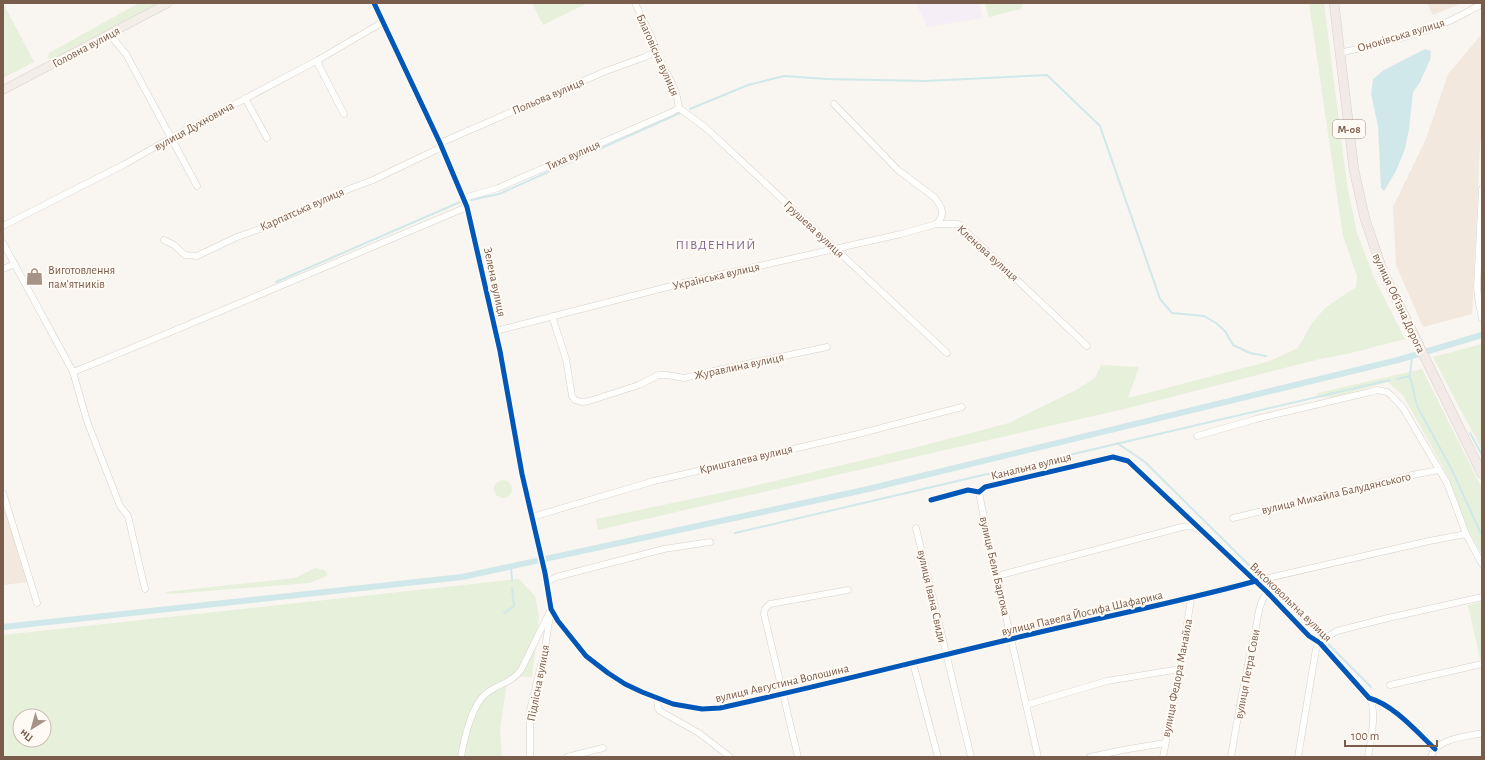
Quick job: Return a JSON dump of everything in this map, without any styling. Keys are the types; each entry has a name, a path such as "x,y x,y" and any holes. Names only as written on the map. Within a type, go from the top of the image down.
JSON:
{"highway":[{"name":"вулиця Обʼїзна Дорога","path":"1334,3 1354,170 1364,219 1383,272 1430,371 1482,474"}],"main road":[{"name":"Головна вулиця","path":"3,90 110,35 168,3"}],"street":[{"name":"Зелена вулиця","path":"374,3 441,145 467,207 496,331 522,474 547,582"},
{"name":"Благовісна вулиця","path":"635,3 673,85 679,108"},
{"name":"Оноківська вулиця","path":"1340,53 1435,27 1482,4"},
{"name":"вулиця Духновича","path":"3,226 125,164 318,60 383,22"},
{"path":"110,35 126,54 197,186"},
{"name":"Польова вулиця","path":"441,145 606,70 645,57 656,51"},
{"path":"318,60 319,66 344,114"},
{"path":"245,98 267,138"},
{"path":"834,104 893,166 938,201 942,210 942,216 936,224"},
{"name":"Тиха вулиця","path":"464,198 498,188 679,108"},
{"name":"Грушева вулиця","path":"679,108 706,128 947,353"},
{"name":"Карпатська вулиця","path":"164,240 174,245 185,255 197,256 320,201 373,180 441,145"},
{"path":"1482,189 1477,288 1482,316"},
{"path":"73,372 221,312 467,207"},
{"name":"Українська вулиця","path":"496,331 679,284 901,234 936,224"},
{"name":"Кленова вулиця","path":"936,224 958,224 1087,346"},
{"path":"3,243 73,372 90,428 120,506 128,516 145,589"},
{"path":"3,269 15,264"},
{"name":"Журавлина вулиця","path":"552,316 566,359 572,396 575,400 581,402 597,400 639,385 658,375 684,378 827,347"},
{"path":"1197,436 1256,419 1378,390 1387,392 1403,408 1447,483 1466,534 1482,564"},
{"name":"Кришталева вулиця","path":"532,517 654,481 858,434 962,408"},
{"name":"Канальна вулиця","path":"931,500 968,490 979,492 985,487 1113,457"},
{"name":"Високовольтна вулиця","path":"1113,457 1128,461 1258,583 1308,636 1320,643 1369,698 1377,700 1385,705 1412,727 1435,749"},
{"name":"вулиця Михайла Балудянського","path":"1233,518 1439,470"},
{"name":"вулиця Бели Бартока","path":"979,492 1038,757"},
{"path":"3,493 37,603"},
{"path":"997,576 1094,552 1182,527 1190,526 1201,529"},
{"name":"вулиця Івана Свиди","path":"916,528 971,757"},
{"name":"вулиця Павела Йосифа Шафарика","path":"913,663 1011,639 1258,583 1268,578 1466,534"},
{"path":"547,582 556,577 664,549 710,542"},
{"name":"вулиця Августина Волошина","path":"547,582 551,609 566,633 594,663 625,684 657,698 688,708 720,708 913,663"},
{"path":"798,757 764,614 765,609 770,604 848,590"},
{"name":"вулиця Петра Сови","path":"1231,757 1260,604 1266,592"},
{"path":"1298,757 1316,649 1328,636 1337,631 1388,618 1482,597"},
{"name":"вулиця Федора Манайла","path":"1163,757 1180,669 1191,599"},
{"path":"461,757 465,733 476,707 487,692 515,678 521,670 551,609"},
{"name":"Підлісна вулиця","path":"530,757 530,710 545,649 551,609"},
{"path":"913,663 938,757"},
{"path":"1390,685 1482,664"},
{"path":"1026,704 1107,681 1180,669"},
{"path":"657,698 658,708 660,711 699,733 730,757"},
{"path":"1368,757 1373,713 1373,705 1369,698"},
{"path":"1431,757 1435,749 1450,741 1482,733"},
{"path":"1090,757 1165,743"},
{"path":"567,757 603,748"}],"shaded area":[{"path":"916,3 979,3 983,18 927,27"},
{"path":"1427,3 1462,3 1433,15"},
{"path":"1482,34 1482,131 1472,314 1423,327 1396,265 1393,207 1426,139 1448,74"},
{"path":"3,506 15,540 28,582 3,585"}],"green space":[{"path":"3,3 34,62 3,78"},
{"path":"139,3 160,3 53,59 50,59 48,56 49,53"},
{"path":"532,3 588,3 543,25"},
{"path":"985,3 1023,3 1021,9 989,17"},
{"path":"1309,3 1324,3 1347,184 1357,233 1375,280 1405,339 1128,408 598,530 596,519 749,487 914,448 1009,423 1078,389 1095,378 1101,365 1139,367 1128,398 1270,361 1298,348 1312,323 1325,308 1356,287 1357,276 1343,236"},
{"path":"1482,344 1482,450 1433,357"},
{"path":"1422,369 1482,488 1482,555 1467,527 1449,478 1403,395 1388,382 1334,397 1314,398 1318,393"},
{"path":"503,480 509,483 512,489 509,495 503,498 497,495 494,489 497,483"},
{"path":"315,568 324,570 328,575 310,583 170,594 165,592 295,578"},
{"path":"519,579 535,596 539,617 532,677 508,676 500,729 502,757 3,757 3,635"},
{"path":"1482,602 1482,658 1480,659 1468,605"}],"water":[{"path":"1425,49 1431,51 1430,60 1420,82 1413,92 1405,149 1396,171 1384,191 1381,188 1378,126 1371,94 1373,79 1384,70"}],"waterway":[{"path":"690,109 748,85 784,76 827,79 926,81 1047,75 1100,126 1160,299 1172,313 1204,316 1216,323 1225,331 1233,345 1250,353 1266,356"},
{"path":"471,200 499,194 680,113"},
{"path":"276,282 460,202"},
{"path":"3,627 462,577 864,490 1398,360 1482,335"},
{"path":"1412,356 1410,376 1417,406 1452,470 1482,536"},
{"path":"1397,379 1410,376"},
{"path":"735,533 1390,380"},
{"path":"1470,433 1482,455"},
{"path":"1117,443 1145,462 1261,577"},
{"path":"511,566 512,581"},
{"path":"1268,585 1319,635"},
{"path":"504,613 514,606 512,588"},
{"path":"1327,643 1371,687"}],"cycle path":[{"path":"374,3 440,143 467,207 500,351 522,474 545,573 551,609 558,621 586,656 608,673 625,684 673,704 702,709 720,708 1195,597 1256,581"},
{"path":"931,500 968,490 979,492 985,487 1113,457 1128,461 1267,592 1309,636 1320,643 1369,698 1396,713 1413,727 1435,749"}],"place":[{"name":"Виготовлення пам'ятників","path":"35,277"}],"district":[{"name":"ПІВДЕННИЙ","path":"716,245"}]}
